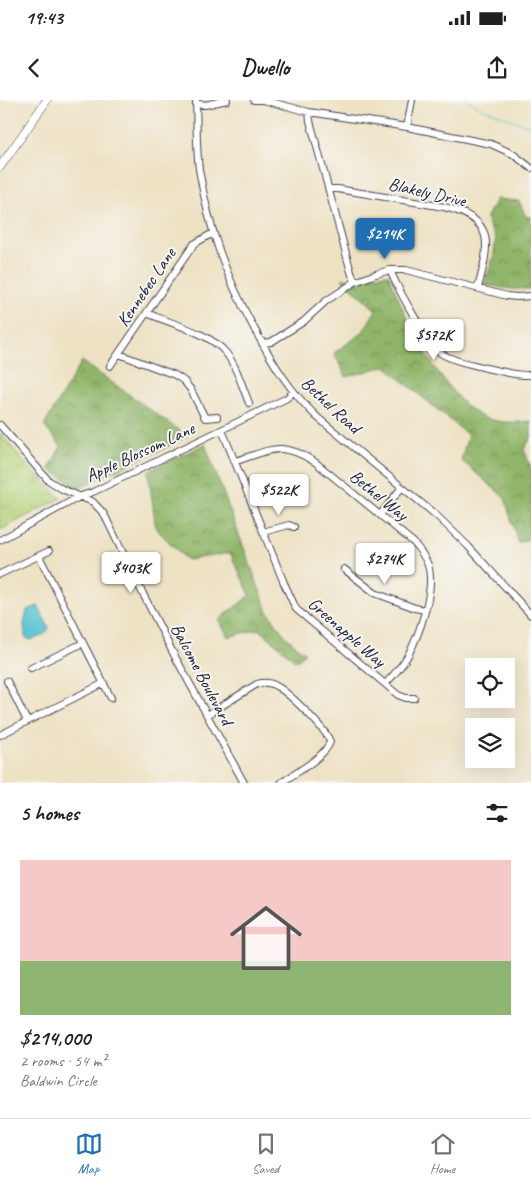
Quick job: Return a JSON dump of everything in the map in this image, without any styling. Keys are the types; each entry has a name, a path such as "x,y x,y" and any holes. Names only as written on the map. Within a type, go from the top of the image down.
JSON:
{"main road":[{"path":"0,167 47,100"}],"street":[{"path":"196,102 205,105 227,100"},
{"path":"254,100 264,100 309,112 407,128 499,147 513,154 531,168"},
{"path":"407,128 412,100"},
{"name":"Bethel Road","path":"196,102 199,168 213,233 222,262 262,343 293,392 317,417 437,516 531,615"},
{"path":"309,112 355,282"},
{"name":"Blakely Drive","path":"329,189 444,207 471,217 483,229 487,243 486,256 478,288"},
{"name":"Kennebec Lane","path":"110,366 194,244 213,233"},
{"path":"390,270 427,336 439,352 450,358 476,365 509,373 531,375"},
{"path":"262,343 271,342 303,322 326,301 355,282 390,270 406,270 507,296 531,296"},
{"path":"147,313 204,337 221,348 230,360 249,402"},
{"path":"119,354 181,379 191,390 205,418 217,418"},
{"name":"Apple Blossom Lane","path":"0,540 81,496 222,430 287,398 293,392"},
{"name":"Balcome Boulevard","path":"0,425 48,480 62,489 93,502 104,514 134,578 244,783"},
{"name":"Greenapple Way","path":"222,430 296,609 403,698 414,698"},
{"name":"Bethel Way","path":"236,461 271,449 283,448 295,451 315,462 413,542 425,558 429,570 430,583 425,610 407,657 385,684"},
{"path":"380,515 402,487"},
{"path":"263,532 289,525 294,527"},
{"path":"0,574 50,552"},
{"path":"39,556 111,698"},
{"path":"344,569 375,593 425,610"},
{"path":"31,668 83,642"},
{"path":"7,681 27,721"},
{"path":"207,715 257,684 264,682 274,684 285,692 325,732 330,742 326,750 319,756 281,783"},
{"path":"0,735 104,683"}],"green space":[{"path":"496,199 519,201 526,217 531,216 531,289 511,289 484,285 493,258 496,239 486,219"},
{"path":"388,274 411,327 424,351 453,392 475,412 485,418 508,422 531,421 531,438 524,449 531,468 531,538 518,543 505,498 461,460 468,435 385,366 346,377 334,353 362,333 376,310 342,279"},
{"path":"82,361 187,436 78,488 49,469 61,446 44,426"},
{"path":"0,433 23,461 61,498 0,530"},
{"path":"205,444 268,612 287,638 305,653 296,661 259,629 228,637 219,620 250,595 230,553 187,560 156,529 148,471"}],"water":[{"path":"38,606 49,628 43,635 30,640 25,637 24,624 27,610"}],"waterway":[{"path":"467,100 482,108 531,127"}]}
